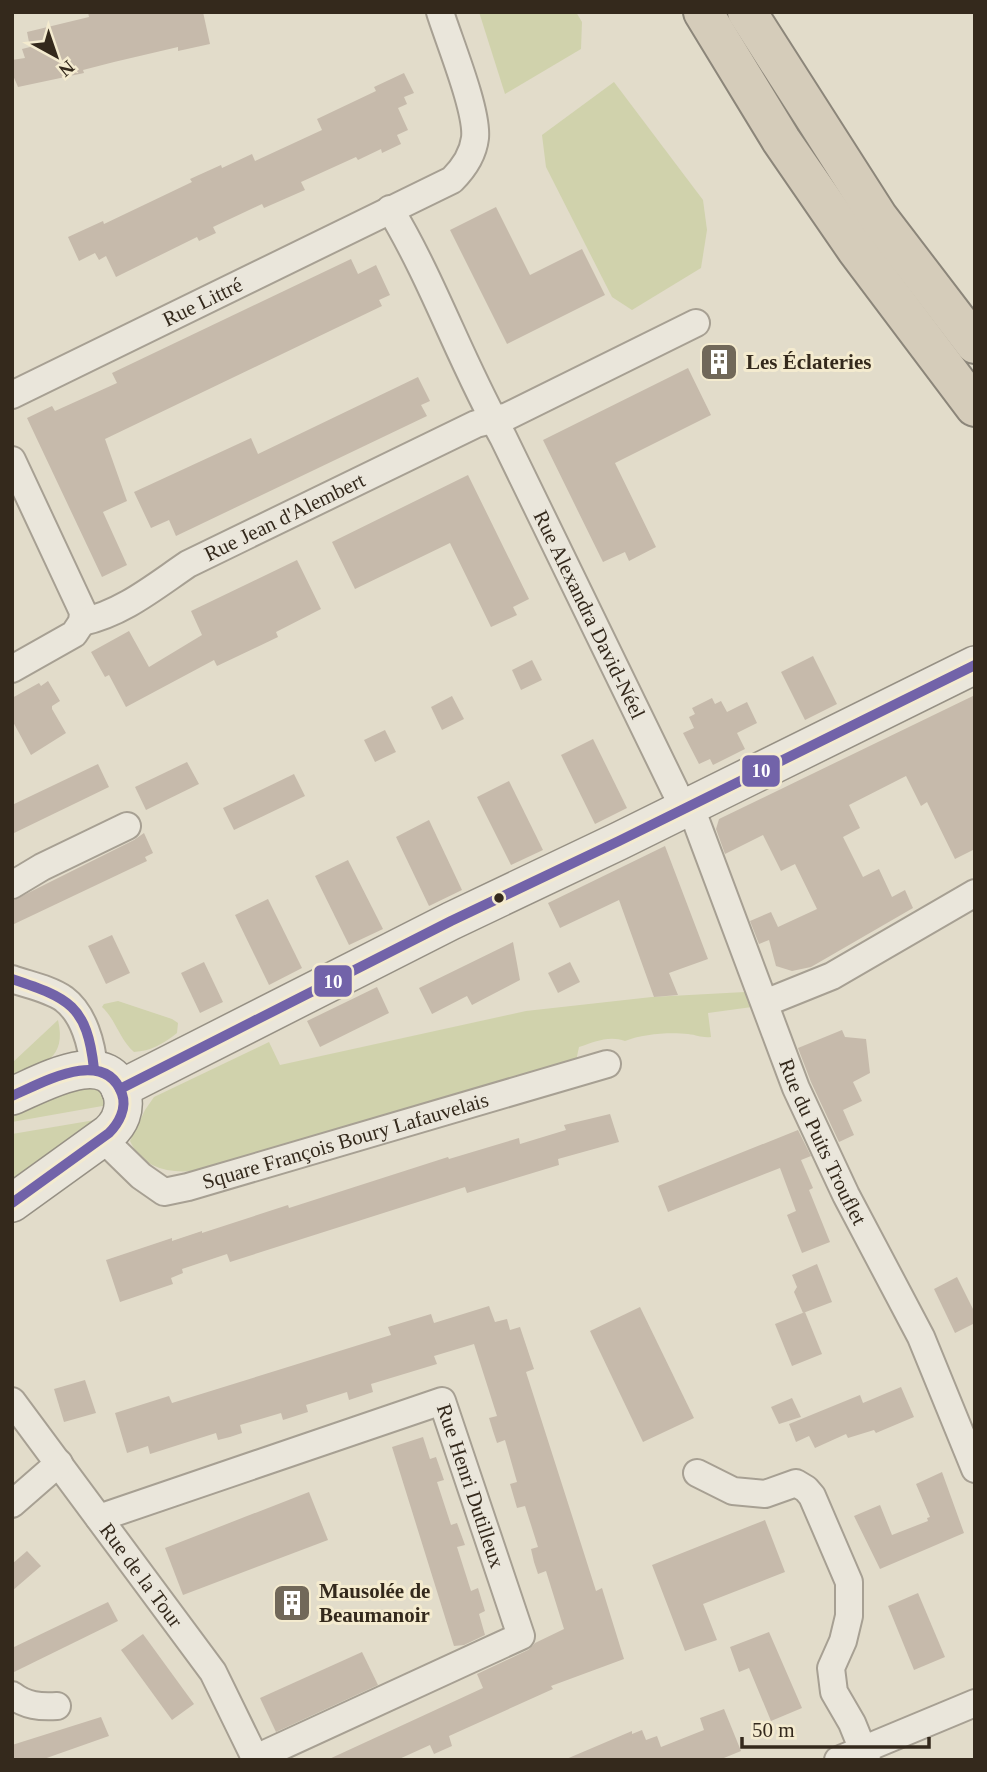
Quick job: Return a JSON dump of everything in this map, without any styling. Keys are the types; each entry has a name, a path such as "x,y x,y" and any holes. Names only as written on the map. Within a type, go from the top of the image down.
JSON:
{"highway":[{"path":"704,12 781,140 856,249 971,404"},
{"path":"747,12 878,217 975,344"},
{"path":"940,300 975,337"}],"street":[{"path":"390,209 452,180 462,170 473,148 473,114 440,12"},
{"name":"Rue Littré","path":"12,394 390,209"},
{"name":"Rue Alexandra David-Néel","path":"390,209 410,242 494,420 687,807"},
{"path":"494,420 508,416 696,323"},
{"name":"Rue Jean d'Alembert","path":"82,622 104,617 145,594 188,564 476,424 494,420"},
{"path":"12,460 83,612 82,622 74,634 12,669"},
{"path":"12,1096 74,1071 107,1079 451,921 975,665"},
{"name":"Rue du Puits Trouflet","path":"687,807 796,1088 846,1195 922,1338 975,1469"},
{"path":"12,885 42,867 127,826"},
{"path":"765,1003 832,976 975,893"},
{"path":"12,979 54,993 72,1006 107,1079 124,1104 115,1127 12,1203"},
{"name":"Square François Boury Lafauvelais","path":"102,1138 141,1176 164,1192 607,1064"},
{"name":"Rue de la Tour","path":"12,1401 214,1672 256,1759"},
{"name":"Rue Henri Dutilleux","path":"99,1518 442,1401 521,1636 256,1759"},
{"path":"12,1504 59,1463"},
{"path":"697,1473 733,1491 765,1494 796,1483 812,1496 849,1582 849,1616 843,1641 831,1668 834,1692 852,1723 865,1754"},
{"path":"12,1695 27,1704 40,1707 57,1706"},
{"path":"838,1760 865,1754 975,1703"}],"green space":[{"path":"479,12 576,12 582,22 581,49 505,94"},
{"path":"614,82 703,200 707,230 701,268 632,310 612,297 546,167 542,135"},
{"path":"745,992 752,1007 708,1013 711,1037 664,1033 625,1041 596,1041 579,1047 576,1061 202,1170 160,1168 143,1159 130,1141 154,1097 269,1042 280,1065 526,1011 652,997"},
{"path":"118,1001 172,1019 178,1023 177,1033 157,1046 134,1052 102,1007 104,1004"},
{"path":"58,1020 60,1033 56,1052 43,1064 12,1078 12,1063"},
{"path":"82,1084 102,1089 108,1105 12,1122 12,1113"},
{"path":"95,1120 96,1124 12,1184 12,1134"}],"building":[{"path":"88,12 203,12 210,44 178,51 178,47 83,70 84,73 18,87 12,73 12,60 25,58 22,49 30,47 27,32 89,17"},
{"path":"404,73 414,93 404,97 407,104 398,108 408,130 397,135 401,144 382,153 381,149 358,160 356,157 301,182 305,190 264,208 262,204 213,227 216,233 199,241 197,237 116,277 106,256 99,260 95,253 79,261 68,237 103,221 104,224 192,182 190,179 221,165 222,168 252,154 255,161 322,130 317,119 376,91 374,87"},
{"path":"496,207 530,275 582,249 605,295 507,344 450,230"},
{"path":"351,259 358,274 376,265 390,295 379,300 382,306 105,439 127,501 103,512 127,565 102,577 27,418 52,406 55,411 117,383 112,373"},
{"path":"688,368 711,415 615,463 656,547 629,561 625,552 603,562 543,440"},
{"path":"418,377 430,401 421,405 427,416 176,536 169,520 151,528 134,492 251,438 258,454"},
{"path":"468,475 529,599 513,607 517,615 491,627 450,543 355,589 332,542"},
{"path":"297,560 321,609 276,632 278,637 217,666 214,660 126,707 109,675 105,677 91,652 129,631 149,667 202,635 191,611"},
{"path":"813,656 837,704 805,720 781,672"},
{"path":"532,660 542,680 521,690 512,670"},
{"path":"48,681 60,701 52,706 52,709 66,733 31,755 12,720 12,698"},
{"path":"975,695 975,849 955,859 927,802 921,806 906,776 849,805 860,828 843,837 863,877 879,869 892,897 905,890 913,908 811,967 792,971 776,966 769,940 759,944 750,921 771,912 778,927 817,909 795,864 781,871 763,835 725,854 716,829 719,819"},
{"path":"452,696 464,719 442,730 431,707"},
{"path":"712,698 715,704 721,701 727,712 747,702 757,723 737,733 745,749 713,765 710,759 699,764 683,733 694,728 689,717 695,714 692,708"},
{"path":"385,730 396,752 375,762 364,740"},
{"path":"593,739 627,808 595,824 561,755"},
{"path":"187,762 199,784 146,810 135,787"},
{"path":"98,764 109,787 12,834 12,805"},
{"path":"294,774 305,796 234,830 223,808"},
{"path":"509,781 543,850 511,865 477,797"},
{"path":"429,820 462,890 429,906 396,837"},
{"path":"144,833 153,853 145,857 147,861 12,925 12,901"},
{"path":"665,846 708,959 669,973 678,995 654,997 619,900 560,928 548,903"},
{"path":"348,860 383,929 349,945 315,876"},
{"path":"268,899 302,968 269,985 235,915"},
{"path":"112,935 130,973 106,984 88,946"},
{"path":"513,942 520,980 472,1005 467,996 432,1014 419,988"},
{"path":"204,962 223,1002 200,1013 181,973"},
{"path":"570,962 580,982 558,993 548,973"},
{"path":"377,987 389,1013 320,1047 307,1021"},
{"path":"842,1030 845,1037 866,1039 870,1073 853,1082 862,1101 843,1110 854,1135 839,1142 798,1048"},
{"path":"610,1114 619,1142 558,1159 559,1165 467,1193 465,1187 230,1262 227,1254 182,1269 183,1273 171,1278 173,1284 120,1302 106,1260 288,1205 289,1208 448,1157 449,1159 519,1138 520,1144 566,1130 564,1125"},
{"path":"798,1130 811,1156 801,1160 813,1188 809,1190 830,1242 802,1253 787,1215 796,1211 780,1168 668,1212 658,1186"},
{"path":"817,1264 832,1302 803,1313 794,1292 797,1287 792,1275"},
{"path":"957,1277 975,1313 975,1323 955,1333 934,1289"},
{"path":"489,1306 495,1322 507,1319 510,1330 520,1327 534,1369 526,1372 596,1591 602,1588 624,1659 551,1686 553,1689 449,1736 452,1746 434,1754 430,1745 397,1760 327,1760 483,1688 477,1674 528,1650 535,1643 564,1629 546,1571 538,1574 534,1562 531,1549 538,1547 525,1506 517,1508 510,1484 517,1482 505,1440 497,1443 493,1431 489,1418 497,1416 474,1344 434,1356 437,1364 371,1384 373,1392 349,1400 347,1392 306,1405 308,1412 283,1420 281,1413 240,1425 242,1433 230,1437 218,1440 216,1433 150,1454 148,1446 127,1453 115,1413 169,1396 172,1403 391,1335 388,1327 431,1314 434,1323"},
{"path":"640,1307 694,1418 643,1442 590,1331"},
{"path":"805,1312 822,1354 792,1366 775,1324"},
{"path":"85,1380 96,1413 64,1422 54,1389"},
{"path":"901,1387 914,1417 876,1433 874,1430 848,1438 846,1434 815,1448 809,1436 796,1442 789,1424 860,1395 863,1403"},
{"path":"792,1398 801,1417 779,1424 771,1407"},
{"path":"423,1437 430,1459 436,1457 444,1480 437,1482 451,1525 457,1523 465,1545 457,1547 471,1591 478,1588 485,1611 479,1614 485,1635 464,1645 454,1646 392,1447"},
{"path":"942,1472 964,1533 880,1569 854,1516 880,1505 892,1535 928,1521 927,1518 930,1517 916,1484"},
{"path":"309,1492 328,1540 183,1595 165,1548"},
{"path":"765,1520 785,1572 703,1604 717,1640 685,1651 652,1565"},
{"path":"27,1551 41,1566 12,1591 12,1564"},
{"name":"Mausolée de Beaumanoir","path":"301,1588 311,1608 286,1620 277,1600"},
{"path":"918,1593 945,1657 914,1670 888,1606"},
{"path":"108,1602 118,1621 12,1673 12,1648"},
{"path":"769,1632 802,1708 771,1721 749,1668 739,1672 730,1647"},
{"path":"143,1634 194,1704 172,1720 121,1650"},
{"path":"362,1652 378,1685 276,1732 260,1698"},
{"path":"724,1709 741,1751 719,1760 564,1760 632,1731 632,1734 642,1730 646,1740 657,1736 661,1747 704,1730 700,1718"},
{"path":"101,1717 109,1736 41,1760 12,1760 12,1745"}],"transit line":[{"name":"10","path":"120,1089 451,921 975,665"},
{"name":"10","path":"12,979 48,992 72,1007 86,1031 94,1069"},
{"name":"10","path":"12,1096 56,1077 88,1070 102,1072 114,1080 123,1099 119,1120 109,1133 12,1203"}],"place":[{"name":"Les Éclateries","path":"719,362"},
{"name":"Mausolée de Beaumanoir","path":"292,1603"}]}
